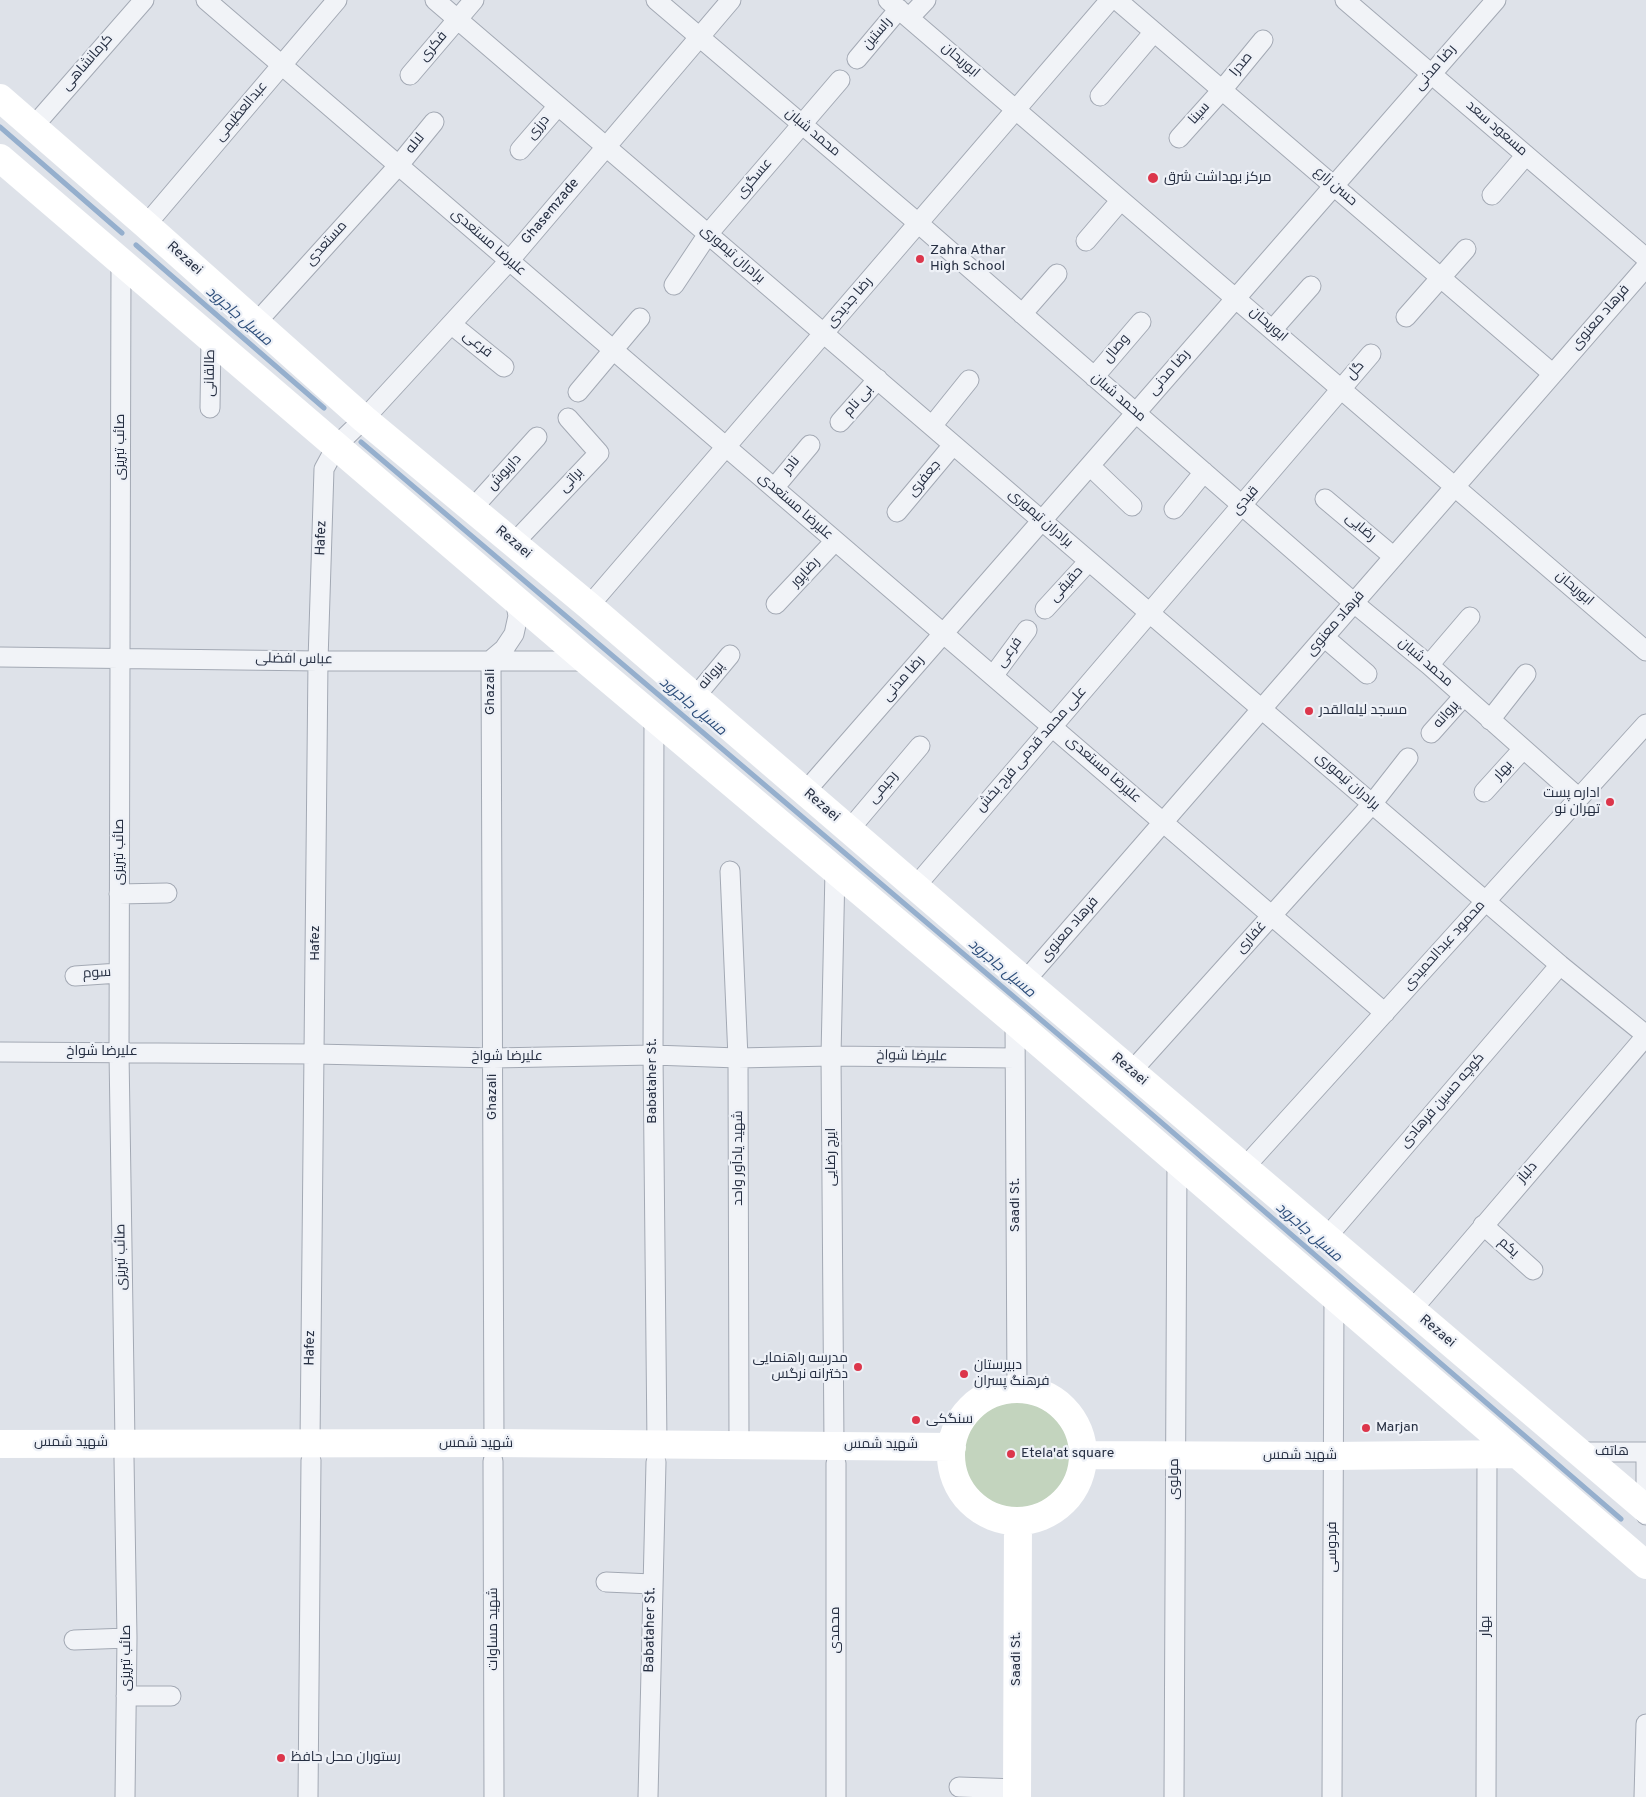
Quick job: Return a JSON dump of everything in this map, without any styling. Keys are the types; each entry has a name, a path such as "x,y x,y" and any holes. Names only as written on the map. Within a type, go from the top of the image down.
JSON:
{"main road":[{"name":"Rezaei","path":"0,98 364,419 589,606 1025,982 1646,1509"},
{"path":"0,158 587,661 1177,1160 1646,1565"},
{"path":"1016,1389 1037,1391 1056,1401 1071,1416 1080,1434 1084,1455 1080,1475 1071,1494 1056,1508 1044,1515 1018,1522 997,1518 979,1509 964,1494 955,1476 952,1454 954,1435 964,1417 978,1402 996,1392 1016,1389"},
{"name":"شهید شمس","path":"0,1444 124,1451 952,1454"},
{"name":"شهید شمس","path":"656,1454 739,1445 835,1454"},
{"name":"شهید شمس","path":"0,1459 124,1451"},
{"name":"شهید شمس","path":"1084,1455 1334,1456 1517,1454"},
{"name":"Saadi St.","path":"1017,1793 1018,1522"}],"street":[{"name":"کرمانشاهی","path":"33,127 144,0"},
{"name":"علیرضا مستعدی","path":"206,0 1386,1013"},
{"name":"عبدالعظیمی","path":"146,225 337,0"},
{"name":"برادران تیموری","path":"435,0 605,148 708,234 1485,901 1646,1036"},
{"name":"فکری","path":"410,75 474,0"},
{"name":"محمد شبان","path":"656,0 918,224 1579,798"},
{"name":"Ghasemzade","path":"364,419 509,261 731,0"},
{"name":"راستین","path":"857,59 899,9 926,0"},
{"name":"رضا جدیدی","path":"589,606 1110,0"},
{"name":"حسن زارع","path":"1117,0 1553,374"},
{"name":"مسعود سعد","path":"1346,0 1646,258"},
{"name":"رضا مدنی","path":"805,792 1496,0"},
{"name":"ابوریحان","path":"899,9 1646,651"},
{"path":"1100,96 1154,32"},
{"name":"صدرا","path":"1222,90 1263,40"},
{"name":"عسگری","path":"674,285 708,234 840,80"},
{"name":"سینا","path":"1179,138 1222,90"},
{"name":"درزی","path":"520,150 558,106"},
{"name":"لاله","path":"398,166 434,122"},
{"path":"1492,195 1526,155"},
{"name":"مستعدی","path":"256,323 398,166"},
{"path":"1086,240 1122,200"},
{"path":"1406,317 1466,249"},
{"name":"صائب تبریزی","path":"121,261 119,1052 127,1638 125,1797"},
{"name":"فرهاد معنوی","path":"1025,982 1646,267"},
{"path":"1022,314 1057,274"},
{"path":"1272,329 1311,286"},
{"path":"578,392 640,318"},
{"name":"وصال","path":"1094,377 1141,322"},
{"name":"فرعی","path":"451,324 504,366"},
{"name":"طالقانی","path":"210,408 211,338"},
{"name":"گل","path":"1342,388 1371,354"},
{"name":"بی نام","path":"840,422 878,380"},
{"path":"932,426 969,380"},
{"name":"قیدی","path":"1150,613 1342,388"},
{"name":"براتی","path":"513,544 599,453 568,418"},
{"name":"Hafez","path":"308,1797 318,661 324,469 337,445 364,419"},
{"name":"داریوش","path":"472,509 537,437"},
{"name":"نادر","path":"774,488 810,445"},
{"name":"جعفری","path":"897,512 954,445"},
{"path":"1090,466 1132,506"},
{"path":"1174,508 1204,472"},
{"name":"رضایی","path":"1325,499 1394,557"},
{"name":"رضاپور","path":"776,604 835,541"},
{"name":"حقیقی","path":"1046,609 1089,561"},
{"path":"491,660 504,649 514,634 518,616 515,599"},
{"name":"علی محمد قدمی فرح بخش","path":"915,887 1150,613"},
{"path":"1428,665 1470,618"},
{"name":"فرعی","path":"993,676 1027,630"},
{"path":"1324,637 1367,674"},
{"name":"پروانه","path":"695,697 730,655"},
{"name":"عباس افضلی","path":"0,657 318,661 587,661"},
{"name":"Ghazali","path":"491,660 494,1452"},
{"path":"1490,720 1526,674"},
{"name":"پروانه","path":"1431,733 1463,697"},
{"name":"Babataher St.","path":"648,1797 656,1454 653,1055 654,718"},
{"name":"محمود عبدالحمیدی","path":"1244,1168 1646,724"},
{"name":"رحیمی","path":"849,830 920,746"},
{"name":"بهار","path":"1484,792 1523,749"},
{"name":"غفاری","path":"1131,1072 1372,804 1408,758"},
{"name":"ایرج رضایی","path":"835,870 831,1056 835,1454"},
{"name":"شهید یادآور واحد","path":"730,871 738,1058 739,1445"},
{"path":"119,894 167,893"},
{"name":"کوچه حسین فرهادی","path":"1326,1238 1560,965"},
{"name":"سوم","path":"75,976 119,973"},
{"name":"Saadi St.","path":"1014,1022 1016,1389"},
{"name":"دلباز","path":"1412,1311 1483,1225 1646,1036"},
{"name":"علیرضا شواخ","path":"0,1052 315,1054 493,1058 653,1055 738,1058 831,1056 1015,1058"},
{"name":"مولوی","path":"1174,1797 1177,1160"},
{"name":"یکم","path":"1483,1225 1533,1270"},
{"name":"فردوسی","path":"1332,1797 1334,1296"},
{"name":"شهید مساوات","path":"494,1452 494,1797"},
{"name":"هاتف","path":"1578,1452 1646,1454"},
{"name":"محمدی","path":"835,1454 836,1797"},
{"path":"1646,1454 1646,1516"},
{"name":"بهار","path":"1486,1797 1487,1455"},
{"path":"606,1582 652,1584"},
{"path":"74,1640 127,1638"},
{"path":"126,1696 171,1696"},
{"path":"1644,1797 1646,1724"},
{"path":"959,1787 1017,1793"}],"green space":[{"path":"1016,1402 1037,1406 1054,1418 1066,1435 1070,1456 1066,1477 1054,1494 1037,1506 1016,1510 995,1506 978,1494 966,1477 962,1456 966,1435 978,1418 995,1406"}],"waterway":[{"name":"مسیل جاجرود","path":"0,127 122,233"},
{"name":"مسیل جاجرود","path":"136,245 324,408"},
{"name":"مسیل جاجرود","path":"361,442 1126,1092 1621,1519"}],"place":[{"name":"مرکز بهداشت شرق","path":"1153,178"},
{"name":"Zahra Athar High School","path":"920,259"},
{"name":"مسجد لیله‌القدر","path":"1309,711"},
{"name":"اداره پست تهران نو","path":"1610,802"},
{"name":"مدرسه راهنمایی دخترانه نرگس","path":"858,1367"},
{"name":"دبیرستان فرهنگ پسران","path":"964,1374"},
{"name":"سنگکی","path":"916,1420"},
{"name":"Marjan","path":"1366,1428"},
{"name":"Etela'at square","path":"1011,1454"},
{"name":"رستوران محل حافظ","path":"281,1758"}]}
